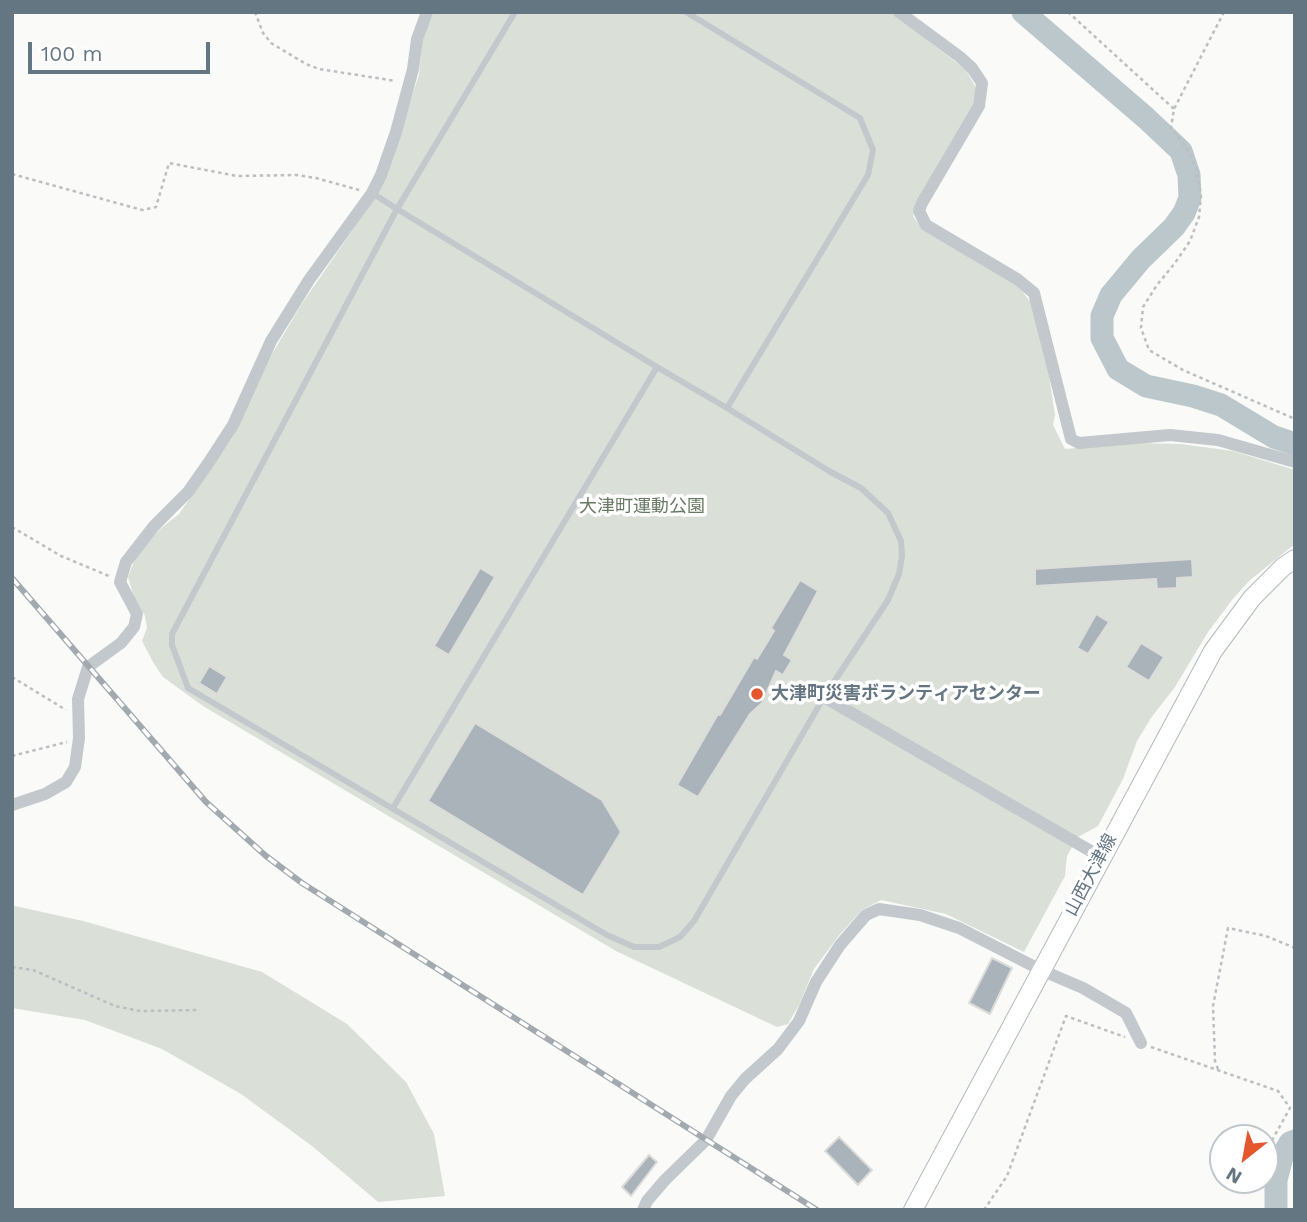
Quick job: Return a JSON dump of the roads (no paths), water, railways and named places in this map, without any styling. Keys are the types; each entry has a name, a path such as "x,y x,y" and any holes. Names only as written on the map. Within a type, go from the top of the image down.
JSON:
{"main road":[{"name":"山西大津線","path":"913,1210 1213,651 1252,598 1283,567 1295,559"}],"street":[{"path":"12,805 45,794 66,782 75,767 79,738 78,699 88,667 121,643 134,627 137,614 120,582 126,562 154,526 188,492 209,462 233,425 271,341 309,280 372,193 381,175 410,83 417,39 427,12"},
{"path":"899,12 960,57 982,83 979,106 919,211 926,225 1017,279 1034,293 1071,439 1079,443 1170,435 1251,448 1295,462"},
{"path":"824,697 1101,858"},
{"path":"643,1210 664,1180 706,1140 738,1087 778,1049 799,1021 816,982 840,946 866,915 873,911 899,910 942,921 976,935 1041,970 1083,988 1126,1013 1141,1043"}],"lane":[{"path":"372,193 397,209 657,367 727,408 829,471 861,488 888,513 901,541 899,574 888,600 824,697 694,921 680,937 659,947 634,947 607,935 188,688 172,645 173,634 397,209 515,12"},
{"path":"686,12 860,118 873,150 868,175 727,408"},
{"path":"393,808 657,367"}],"waterway":[{"path":"1023,12 1181,151 1189,175 1190,198 1184,213 1111,295 1102,316 1102,338 1118,369 1146,386 1221,405 1274,437 1295,444"},
{"path":"1276,1210 1276,1180 1282,1157 1290,1143 1295,1141"}],"railway":[{"path":"12,578 206,802 266,856 302,883 817,1210"}],"place":[{"name":"大津町災害ボランティアセンター","path":"757,694"}],"park label":[{"name":"大津町運動公園","path":"642,507"}]}
